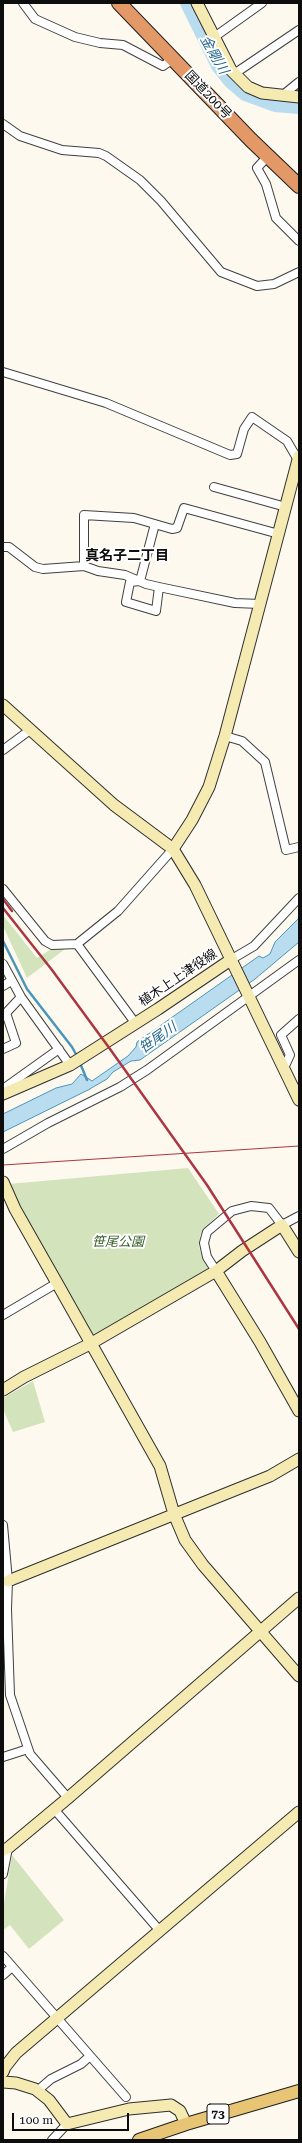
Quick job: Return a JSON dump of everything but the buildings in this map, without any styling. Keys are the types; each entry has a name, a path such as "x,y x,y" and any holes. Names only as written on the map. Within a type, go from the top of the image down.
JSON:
{"highway":[{"name":"国道200号","path":"118,3 299,186"}],"main road":[{"name":"73","path":"139,2140 186,2124 299,2091"}],"street":[{"path":"23,3 35,19 75,37 100,43 123,44 162,66 173,59"},
{"path":"197,3 213,38 234,74 248,87 262,93 299,97"},
{"path":"213,38 262,3"},
{"path":"234,74 299,30"},
{"path":"283,95 299,82"},
{"path":"3,124 20,136 62,150 99,153 106,156 140,180 161,201 221,272 257,286 274,284 299,272"},
{"path":"268,156 257,168 266,184 276,218 299,241"},
{"path":"3,374 106,403 230,455 237,454 244,429 252,417 288,441 298,458 297,476 286,507 225,736 209,787 192,820 173,849 118,911 77,944 52,945 45,941 3,889"},
{"path":"214,487 286,507"},
{"path":"84,566 84,515 134,518 172,529 177,528 184,508 279,534"},
{"path":"140,581 155,524"},
{"path":"3,547 8,547 35,566 43,569 84,566 98,571 125,575 159,587 235,603 260,604"},
{"path":"140,581 130,582 126,602 156,611 159,587"},
{"path":"3,705 114,805 173,849 195,885 233,961 254,946 299,898"},
{"path":"3,750 30,730"},
{"path":"225,736 242,742 265,762 286,850 299,847"},
{"path":"77,944 136,1024"},
{"name":"植木上上津役線","path":"3,1094 70,1065 233,961 299,1100"},
{"path":"3,964 21,997 70,1065"},
{"path":"3,1149 48,1123 120,1087 249,994 298,966"},
{"path":"3,986 11,981"},
{"path":"3,1049 16,1043 6,1013 21,997"},
{"path":"284,1068 290,1055 281,1035 299,1020"},
{"path":"3,1090 59,1049"},
{"path":"3,1182 15,1209 160,1466 174,1514 194,1553 299,1676"},
{"path":"299,1252 270,1208 251,1206 232,1211 206,1232 204,1244 206,1257 260,1342 299,1411"},
{"path":"3,1390 24,1377 90,1344 216,1271 242,1251 282,1225 299,1216"},
{"path":"3,1315 56,1283"},
{"path":"6,1581 270,1476 299,1459"},
{"path":"3,1525 7,1609 6,1698 28,1749 68,1798"},
{"path":"3,1874 5,1849 68,1798 299,1598"},
{"path":"3,1757 28,1749"},
{"path":"54,1809 160,1931"},
{"path":"3,2072 16,2053 60,2021 160,1931 299,1812"},
{"path":"3,1956 126,2097"},
{"path":"3,1975 12,1967"},
{"path":"37,2091 51,2079 81,2064 90,2056"},
{"path":"3,2082 16,2083 37,2091 49,2100 67,2124"},
{"path":"52,2140 67,2124 129,2109 171,2105 180,2111 186,2124"}],"green space":[{"path":"3,915 37,958 53,948 65,949 27,978 3,926"},
{"name":"笹尾公園","path":"188,1168 219,1214 204,1228 200,1236 199,1247 202,1257 209,1269 93,1337 19,1207 9,1184"},
{"path":"33,1381 45,1422 13,1432 3,1409 3,1398"},
{"path":"12,1855 64,1920 29,1949 10,1925 3,1930 3,1909"}],"water":[{"name":"笹尾川","path":"299,918 299,942 255,979 140,1060 131,1061 113,1072 107,1079 88,1090 3,1132 3,1114 56,1088 72,1084 81,1074 92,1081 128,1056 136,1047 137,1042 259,956 263,958 270,954 275,942"}],"waterway":[{"name":"金剛川","path":"187,3 218,66 230,81 245,94 275,105 299,107"},
{"path":"3,941 27,989 72,1047 77,1056"},
{"path":"80,1063 87,1080"}],"tram line":[{"path":"3,1165 299,1146"}],"railway":[{"path":"3,899 12,911"},
{"path":"3,908 52,970 207,1185 299,1329"}],"district":[{"name":"真名子二丁目","path":"127,556"}]}
